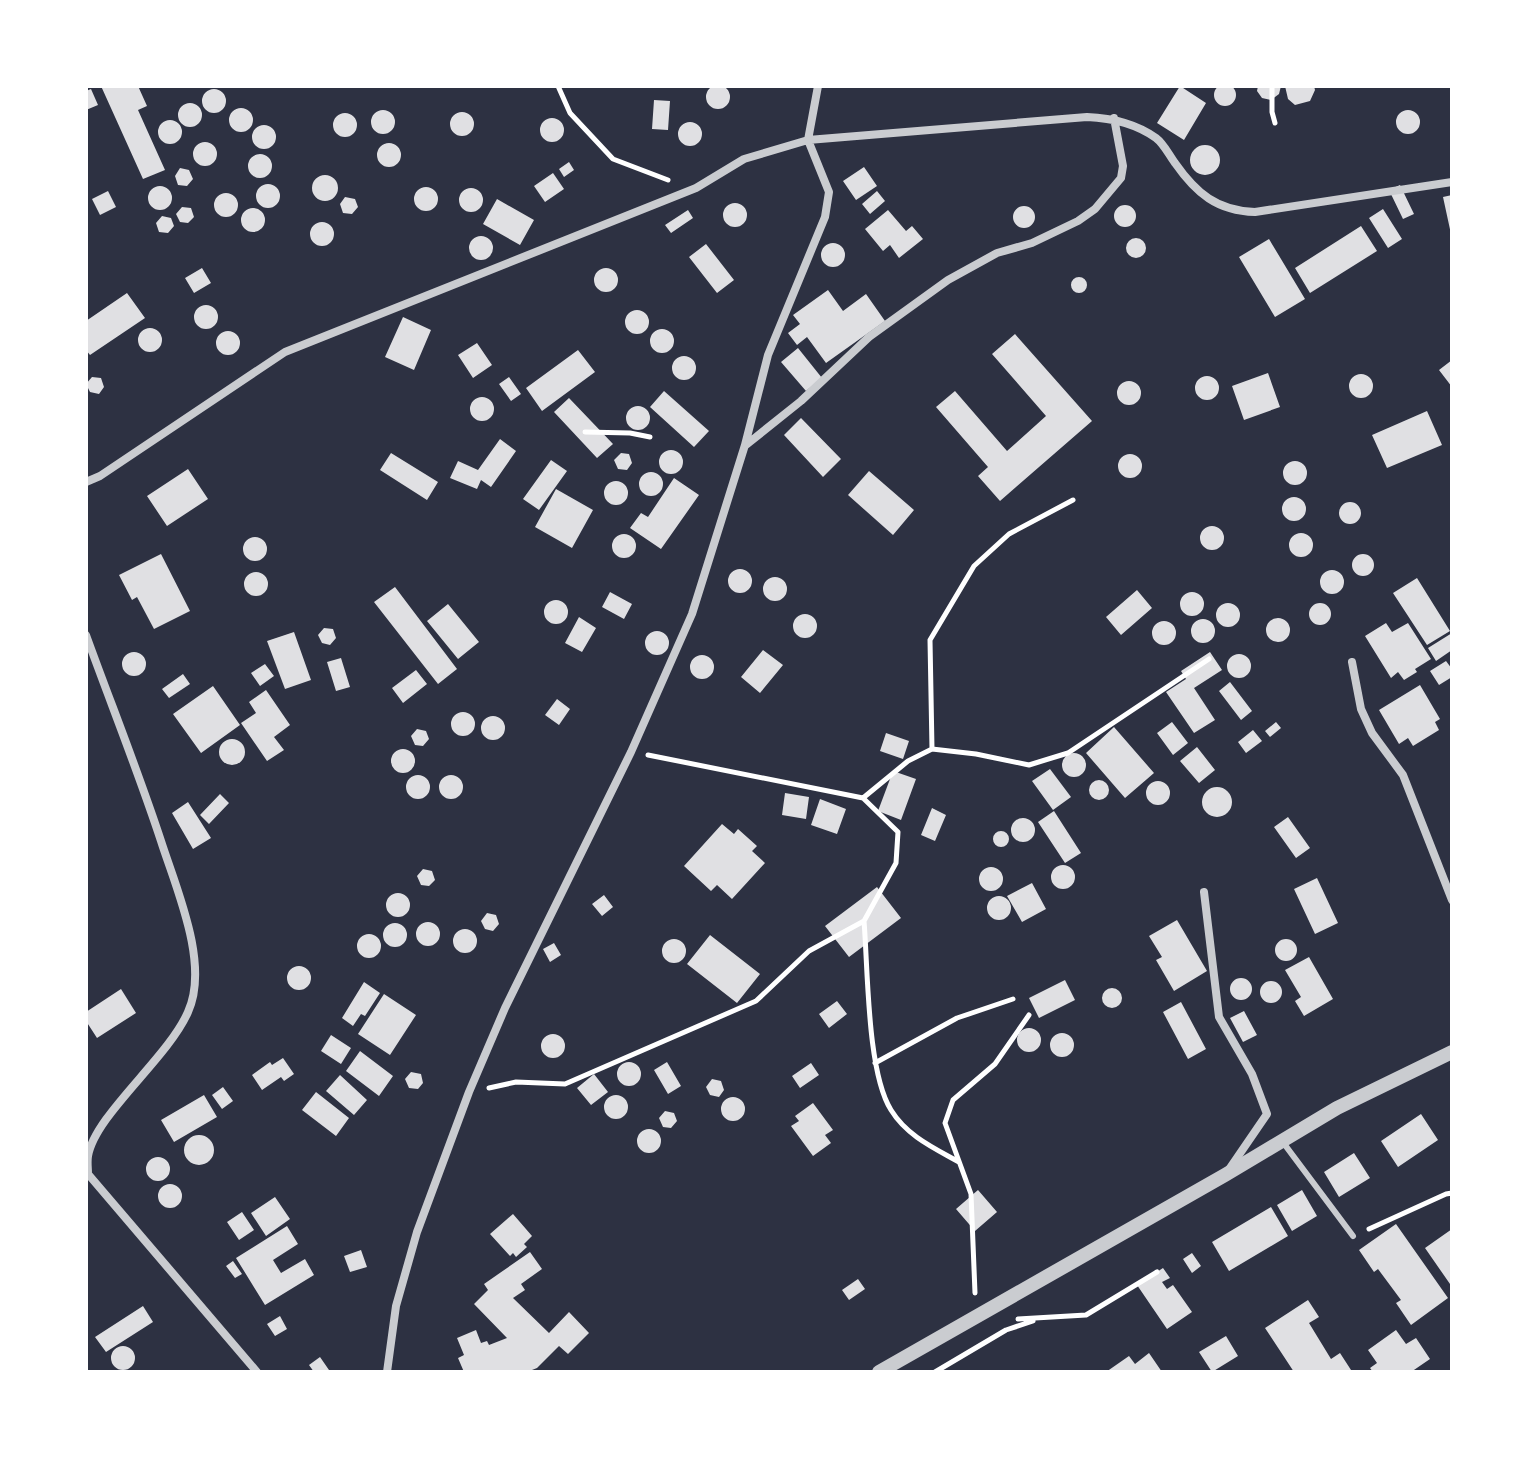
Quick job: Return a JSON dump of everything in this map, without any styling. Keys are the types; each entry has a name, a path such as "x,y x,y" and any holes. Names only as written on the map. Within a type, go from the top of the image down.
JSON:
{"street":[{"path":"387,1372 396,1306 417,1232 469,1092 505,1008 631,752 692,614 745,445 768,355 825,217 829,192 808,140 818,86"},
{"path":"86,482 100,476 285,352 696,188 744,159 808,140 1072,118 1114,118 1159,140 1193,185 1214,204 1235,211 1255,212 1452,182"},
{"path":"745,445 801,401 869,337 948,280 997,253 1032,243 1078,221 1095,209 1121,178 1123,166 1114,118"},
{"path":"86,635 135,763 186,916 193,952 194,980 189,1010 165,1052 109,1117 94,1140 88,1155 88,1174 257,1372"},
{"path":"1352,662 1361,709 1372,733 1403,775 1452,900"},
{"path":"1204,892 1219,1017 1252,1074 1267,1114 1225,1175"},
{"path":"879,1372 1337,1108 1452,1052"}],"lane":[{"path":"1282,1141 1353,1236"}],"path":[{"path":"558,86 570,113 613,159 648,174 696,188"},
{"path":"1272,86 1275,123"},
{"path":"585,432 630,433 650,437"},
{"path":"932,749 930,640 974,566 1009,534 1073,500"},
{"path":"863,798 908,761 932,749 1029,765 1068,753 1209,659"},
{"path":"469,1092 516,1082 565,1084 756,1001 809,951 864,921 896,863 898,832 863,798 631,752"},
{"path":"864,921 875,1063 891,1110 919,1140 959,1162"},
{"path":"875,1063 957,1018 1013,999"},
{"path":"976,1317 971,1194 945,1123 953,1100 995,1064 1029,1015"},
{"path":"1353,1236 1452,1193"},
{"path":"935,1372 1006,1330 1035,1320 1086,1315 1157,1272"}],"building":[{"path":"1221,84 1229,84 1236,95 1229,106 1221,106 1214,99 1214,91"},
{"path":"718,85 729,92 730,97 723,108 718,109 707,102 706,97 713,86"},
{"path":"101,86 138,86 147,106 138,110 165,170 143,179"},
{"path":"1180,86 1206,103 1184,140 1157,123"},
{"path":"1258,86 1281,86 1279,94 1271,100 1262,98 1257,91"},
{"path":"1285,86 1314,86 1315,90 1310,101 1295,105 1288,99"},
{"path":"91,89 98,105 86,110 86,91"},
{"path":"214,89 225,96 226,101 219,112 214,113 203,106 202,101 209,90"},
{"path":"654,100 670,101 668,130 652,129"},
{"path":"190,103 201,110 202,115 195,126 190,127 179,120 178,115 185,104"},
{"path":"241,108 252,115 253,120 246,131 241,132 230,125 229,120 236,109"},
{"path":"383,110 394,117 395,122 388,133 383,134 372,127 371,122 378,111"},
{"path":"1408,110 1419,117 1420,122 1413,133 1408,134 1397,127 1396,122 1403,111"},
{"path":"462,112 473,119 474,124 467,135 462,136 451,129 450,124 457,113"},
{"path":"345,113 356,120 357,125 350,136 345,137 334,130 333,125 340,114"},
{"path":"552,118 563,125 564,130 557,141 552,142 541,135 540,130 547,119"},
{"path":"170,120 181,127 182,132 175,143 170,144 159,137 158,132 165,121"},
{"path":"690,122 701,129 702,134 695,145 690,146 679,139 678,134 685,123"},
{"path":"264,125 275,132 276,137 269,148 264,149 253,142 252,137 259,126"},
{"path":"205,142 216,149 217,154 210,165 205,166 194,159 193,154 200,143"},
{"path":"389,143 400,150 401,155 394,166 389,167 378,160 377,155 384,144"},
{"path":"1205,145 1216,149 1220,160 1216,171 1205,175 1194,171 1190,160 1194,149"},
{"path":"260,154 271,161 272,166 265,177 260,178 249,171 248,166 255,155"},
{"path":"569,162 574,170 564,177 559,169"},
{"path":"864,167 877,186 856,200 843,181"},
{"path":"180,168 189,170 193,179 187,186 178,185 175,176"},
{"path":"553,173 564,189 545,202 534,186"},
{"path":"325,175 334,179 338,188 334,197 325,201 316,197 312,188 316,179"},
{"path":"268,184 279,191 280,196 273,207 268,208 257,201 256,196 263,185"},
{"path":"1400,185 1414,214 1403,219 1389,190"},
{"path":"160,186 171,193 172,198 165,209 160,210 149,203 148,198 155,187"},
{"path":"426,187 437,194 438,199 431,210 426,211 415,204 414,199 421,188"},
{"path":"471,188 482,195 483,200 476,211 471,212 460,205 459,200 466,189"},
{"path":"108,191 116,207 100,215 92,199"},
{"path":"877,191 885,201 870,214 862,204"},
{"path":"226,193 237,200 238,205 231,216 226,217 215,210 214,205 221,194"},
{"path":"1452,195 1452,234 1451,234 1443,197"},
{"path":"345,197 355,199 358,207 352,214 343,213 340,204"},
{"path":"497,199 534,220 520,245 483,224"},
{"path":"735,203 746,210 747,215 740,226 735,227 724,220 723,215 730,204"},
{"path":"1125,205 1133,208 1136,216 1133,224 1125,227 1117,224 1114,216 1117,208"},
{"path":"1024,206 1032,209 1035,217 1032,225 1024,228 1016,225 1013,217 1016,209"},
{"path":"182,207 191,208 194,217 188,223 180,222 176,214"},
{"path":"253,208 264,215 265,220 258,231 253,232 242,225 241,220 248,209"},
{"path":"1383,209 1402,239 1388,248 1369,218"},
{"path":"688,210 693,218 671,233 665,225"},
{"path":"888,210 906,231 912,226 923,239 899,258 890,245 883,251 865,229"},
{"path":"162,216 171,218 174,226 168,233 159,232 156,223"},
{"path":"322,222 333,229 334,234 327,245 322,246 311,239 310,234 317,223"},
{"path":"1361,226 1377,251 1310,293 1295,268"},
{"path":"481,236 492,243 493,248 486,259 481,260 470,253 469,248 476,237"},
{"path":"1136,238 1143,241 1146,248 1143,255 1136,258 1129,255 1126,248 1129,241"},
{"path":"1269,239 1305,299 1275,317 1239,257"},
{"path":"833,243 844,250 845,255 838,266 833,267 822,260 821,255 828,244"},
{"path":"706,244 734,280 717,293 689,257"},
{"path":"202,268 211,283 194,293 185,278"},
{"path":"606,268 617,275 618,280 611,291 606,292 595,285 594,280 601,269"},
{"path":"1079,277 1085,279 1085,291 1079,293 1073,291 1071,285 1073,279"},
{"path":"828,290 843,311 866,294 885,321 826,363 807,337 797,345 788,333 800,324 793,315"},
{"path":"127,293 145,318 90,355 86,350 86,321"},
{"path":"206,305 217,312 218,317 211,328 206,329 195,322 194,317 201,306"},
{"path":"637,310 648,317 649,322 642,333 637,334 626,327 625,322 632,311"},
{"path":"403,317 431,330 414,370 385,357"},
{"path":"150,328 161,335 162,340 155,351 150,352 139,345 138,340 145,329"},
{"path":"662,329 673,336 674,341 667,352 662,353 651,346 650,341 657,330"},
{"path":"228,331 239,338 240,343 233,354 228,355 217,348 216,343 223,332"},
{"path":"1015,334 1092,421 1000,501 978,476 988,467 936,407 955,391 1007,451 1046,416 992,354"},
{"path":"477,343 492,365 473,378 458,355"},
{"path":"798,348 822,378 806,391 781,362"},
{"path":"578,350 595,372 542,411 526,388"},
{"path":"684,356 695,363 696,368 689,379 684,380 673,373 672,368 679,357"},
{"path":"1452,360 1452,387 1439,370"},
{"path":"1268,373 1280,407 1244,420 1232,386"},
{"path":"1361,374 1372,381 1373,386 1366,397 1361,398 1350,391 1349,386 1356,375"},
{"path":"1207,376 1215,380 1219,388 1215,396 1207,400 1199,396 1195,388 1199,380"},
{"path":"92,377 101,378 104,387 99,394 90,392 86,384"},
{"path":"509,377 521,394 511,401 499,384"},
{"path":"1129,381 1140,388 1141,393 1134,404 1129,405 1118,398 1117,393 1124,382"},
{"path":"664,391 709,431 694,447 650,407"},
{"path":"482,397 493,404 494,409 487,420 482,421 471,414 470,409 477,398"},
{"path":"569,398 613,444 597,458 554,412"},
{"path":"638,406 649,413 650,418 643,429 638,430 627,423 626,418 633,407"},
{"path":"1427,411 1442,445 1387,468 1372,435"},
{"path":"801,418 841,459 823,477 784,435"},
{"path":"500,439 516,451 491,487 481,480 477,489 450,478 458,461 478,470"},
{"path":"671,450 682,457 683,462 676,473 671,474 660,467 659,462 666,451"},
{"path":"391,453 438,482 427,500 380,470"},
{"path":"621,453 629,454 632,463 627,470 618,469 614,460"},
{"path":"1130,454 1141,461 1142,466 1135,477 1130,478 1119,471 1118,466 1125,455"},
{"path":"551,460 567,471 539,510 523,499"},
{"path":"1295,461 1306,468 1307,473 1300,484 1295,485 1284,478 1283,473 1290,462"},
{"path":"188,469 208,499 167,526 147,496"},
{"path":"869,471 914,510 893,535 848,495"},
{"path":"651,472 662,479 663,484 656,495 651,496 640,489 639,484 646,473"},
{"path":"674,478 699,495 661,549 630,528 641,513 648,517"},
{"path":"616,481 627,488 628,493 621,504 616,505 605,498 604,493 611,482"},
{"path":"556,489 593,510 572,548 535,527"},
{"path":"1294,497 1305,504 1306,509 1299,520 1294,521 1283,514 1282,509 1289,498"},
{"path":"1350,502 1358,505 1361,513 1358,521 1350,524 1342,521 1339,513 1342,505"},
{"path":"1212,526 1223,533 1224,538 1217,549 1212,550 1201,543 1200,538 1207,527"},
{"path":"1301,533 1312,540 1313,545 1306,556 1301,557 1290,550 1289,545 1296,534"},
{"path":"624,534 635,541 636,546 629,557 624,558 613,551 612,546 619,535"},
{"path":"255,537 266,544 267,549 260,560 255,561 244,554 243,549 250,538"},
{"path":"161,554 190,611 154,629 137,597 132,600 119,575"},
{"path":"1363,554 1371,557 1374,565 1371,573 1363,576 1355,573 1352,565 1355,557"},
{"path":"740,569 751,576 752,581 745,592 740,593 729,586 728,581 735,570"},
{"path":"1332,570 1343,577 1344,582 1337,593 1332,594 1321,587 1320,582 1327,571"},
{"path":"256,572 267,579 268,584 261,595 256,596 245,589 244,584 251,573"},
{"path":"775,577 786,584 787,589 780,600 775,601 764,594 763,589 770,578"},
{"path":"1417,578 1450,631 1427,645 1393,593"},
{"path":"395,587 457,669 438,684 374,602"},
{"path":"1137,590 1152,608 1121,635 1106,617"},
{"path":"610,592 632,604 624,619 602,607"},
{"path":"1192,592 1203,599 1204,604 1197,615 1192,616 1181,609 1180,604 1187,593"},
{"path":"556,600 567,607 568,612 561,623 556,624 545,617 544,612 551,601"},
{"path":"1228,603 1239,610 1240,615 1233,626 1228,627 1217,620 1216,615 1223,604"},
{"path":"1320,603 1331,614 1320,625 1309,614"},
{"path":"448,604 479,642 458,659 427,621"},
{"path":"805,614 816,621 817,626 810,637 805,638 794,631 793,626 800,615"},
{"path":"579,617 596,628 582,652 565,643"},
{"path":"1278,618 1289,625 1290,630 1283,641 1278,642 1267,635 1266,630 1273,619"},
{"path":"1203,619 1214,626 1215,631 1208,642 1203,643 1192,636 1191,631 1198,620"},
{"path":"1164,621 1175,628 1176,633 1169,644 1164,645 1153,638 1152,633 1159,622"},
{"path":"1386,623 1392,632 1408,623 1431,659 1404,680 1398,672 1391,678 1365,636"},
{"path":"324,628 333,629 336,638 330,645 322,643 318,635"},
{"path":"657,631 668,638 669,643 662,654 657,655 646,648 645,643 652,632"},
{"path":"294,632 311,680 285,689 267,641"},
{"path":"1452,633 1452,650 1436,661 1428,648"},
{"path":"763,650 783,665 760,693 741,677"},
{"path":"134,652 142,656 146,664 142,672 134,676 126,672 122,664 126,656"},
{"path":"1210,652 1222,670 1194,688 1215,720 1194,733 1166,692 1186,679 1181,671"},
{"path":"1239,654 1250,661 1251,666 1244,677 1239,678 1228,671 1227,666 1234,655"},
{"path":"702,655 713,662 714,667 707,678 702,679 691,672 690,667 697,656"},
{"path":"341,658 350,687 336,691 327,662"},
{"path":"1446,661 1452,669 1452,677 1439,685 1430,671"},
{"path":"265,664 274,676 260,686 251,673"},
{"path":"416,670 427,684 403,703 392,688"},
{"path":"183,674 190,684 169,698 162,689"},
{"path":"1230,682 1252,711 1241,720 1219,691"},
{"path":"1420,685 1440,719 1435,722 1439,730 1413,746 1408,738 1399,744 1379,710"},
{"path":"213,686 240,725 201,753 173,714"},
{"path":"266,690 290,725 274,737 284,750 267,761 241,723 256,713 249,702"},
{"path":"557,699 570,709 559,725 545,715"},
{"path":"463,712 474,719 475,724 468,735 463,736 452,729 451,724 458,713"},
{"path":"493,716 504,723 505,728 498,739 493,740 482,733 481,728 488,717"},
{"path":"1172,722 1188,743 1173,755 1157,733"},
{"path":"1276,722 1281,728 1270,737 1265,731"},
{"path":"1114,727 1154,773 1125,798 1086,753"},
{"path":"417,729 426,731 429,739 423,746 415,745 411,736"},
{"path":"1253,730 1262,741 1246,753 1238,742"},
{"path":"886,733 909,741 903,759 880,751"},
{"path":"232,739 241,743 245,752 241,761 232,765 223,761 219,752 223,743"},
{"path":"1197,747 1215,770 1199,783 1180,761"},
{"path":"403,749 414,756 415,761 408,772 403,773 392,766 391,761 398,750"},
{"path":"1074,753 1085,760 1086,765 1079,776 1074,777 1063,770 1062,765 1069,754"},
{"path":"1050,769 1071,797 1053,810 1032,781"},
{"path":"893,771 916,779 901,820 878,811"},
{"path":"418,775 429,782 430,787 423,798 418,799 407,792 406,787 413,776"},
{"path":"451,775 462,782 463,787 456,798 451,799 440,792 439,787 446,776"},
{"path":"1095,780 1103,780 1109,790 1103,800 1095,800 1089,794 1089,786"},
{"path":"1158,781 1167,784 1170,793 1167,802 1158,805 1149,802 1146,793 1149,784"},
{"path":"1217,787 1227,792 1232,802 1227,812 1217,817 1207,812 1202,802 1207,792"},
{"path":"785,793 809,797 806,819 782,815"},
{"path":"220,794 229,803 209,824 200,815"},
{"path":"820,799 846,809 837,834 811,825"},
{"path":"188,802 211,838 193,849 172,813"},
{"path":"932,808 946,815 935,841 921,835"},
{"path":"1054,811 1081,853 1065,863 1038,822"},
{"path":"1288,817 1310,848 1296,858 1274,827"},
{"path":"1023,818 1034,825 1035,830 1028,841 1023,842 1012,835 1011,830 1018,819"},
{"path":"722,824 734,834 738,829 757,846 752,851 765,863 732,899 717,885 711,891 684,866"},
{"path":"998,831 1004,831 1009,839 1007,845 998,847 993,842 993,836"},
{"path":"1063,865 1074,872 1075,877 1068,888 1063,889 1052,882 1051,877 1058,866"},
{"path":"991,867 1002,874 1003,879 996,890 991,891 980,884 979,879 986,868"},
{"path":"423,869 432,871 435,880 429,886 421,885 417,876"},
{"path":"1317,878 1338,923 1315,934 1294,889"},
{"path":"1032,883 1046,909 1022,922 1007,896"},
{"path":"877,887 901,918 849,957 825,926"},
{"path":"398,893 409,900 410,905 403,916 398,917 387,910 386,905 393,894"},
{"path":"604,895 613,907 602,916 592,904"},
{"path":"999,896 1010,903 1011,908 1004,919 999,920 988,913 987,908 994,897"},
{"path":"487,913 496,915 499,924 493,931 485,929 481,921"},
{"path":"1177,920 1207,971 1174,991 1156,960 1162,957 1149,936"},
{"path":"428,922 439,929 440,934 433,945 428,946 417,939 416,934 423,923"},
{"path":"395,923 406,930 407,935 400,946 395,947 384,940 383,935 390,924"},
{"path":"465,929 476,936 477,941 470,952 465,953 454,946 453,941 460,930"},
{"path":"369,934 380,941 381,946 374,957 369,958 358,951 357,946 364,935"},
{"path":"710,935 760,974 737,1003 687,964"},
{"path":"674,939 685,946 686,951 679,962 674,963 663,956 662,951 669,940"},
{"path":"1282,939 1290,939 1297,950 1290,961 1282,961 1275,954 1275,946"},
{"path":"554,943 561,955 550,962 543,949"},
{"path":"1309,957 1333,999 1304,1016 1295,1001 1301,997 1285,970"},
{"path":"299,966 310,973 311,978 304,989 299,990 288,983 287,978 294,967"},
{"path":"1237,978 1245,978 1252,989 1245,1000 1237,1000 1230,993 1230,985"},
{"path":"1065,980 1075,1000 1039,1018 1029,998"},
{"path":"1267,981 1275,981 1282,992 1275,1003 1267,1003 1260,996 1260,988"},
{"path":"364,982 380,993 365,1016 361,1014 353,1026 342,1018"},
{"path":"1112,988 1119,991 1122,998 1119,1005 1112,1008 1105,1005 1102,998 1105,991"},
{"path":"121,989 136,1013 97,1038 86,1021 86,1012"},
{"path":"384,994 416,1015 390,1055 358,1034"},
{"path":"837,1001 847,1014 829,1028 819,1014"},
{"path":"1181,1002 1206,1049 1188,1059 1163,1012"},
{"path":"1244,1011 1257,1035 1243,1042 1230,1018"},
{"path":"1029,1028 1040,1035 1041,1040 1034,1051 1029,1052 1018,1045 1017,1040 1024,1029"},
{"path":"1062,1033 1070,1037 1074,1045 1070,1053 1062,1057 1054,1053 1050,1045 1054,1037"},
{"path":"553,1034 564,1041 565,1046 558,1057 553,1058 542,1051 541,1046 548,1035"},
{"path":"331,1035 351,1048 341,1064 321,1051"},
{"path":"360,1051 393,1076 379,1096 346,1071"},
{"path":"283,1058 294,1074 284,1081 281,1077 262,1090 252,1075 270,1062 272,1065"},
{"path":"629,1062 640,1069 641,1074 634,1085 629,1086 618,1079 617,1074 624,1063"},
{"path":"667,1062 681,1086 668,1094 654,1070"},
{"path":"811,1063 819,1075 800,1088 792,1076"},
{"path":"411,1072 421,1074 423,1083 418,1089 409,1088 405,1079"},
{"path":"594,1074 608,1092 591,1105 577,1088"},
{"path":"340,1075 367,1100 354,1115 326,1091"},
{"path":"712,1079 721,1081 724,1090 719,1097 710,1095 706,1087"},
{"path":"223,1087 233,1101 222,1109 212,1095"},
{"path":"316,1092 349,1118 336,1136 302,1110"},
{"path":"204,1095 217,1117 174,1142 161,1120"},
{"path":"616,1095 627,1102 628,1107 621,1118 616,1119 605,1112 604,1107 611,1096"},
{"path":"733,1097 744,1104 745,1109 738,1120 733,1121 722,1114 721,1109 728,1098"},
{"path":"813,1103 833,1130 825,1135 831,1143 813,1156 791,1126 799,1121 795,1116"},
{"path":"665,1111 674,1113 677,1121 671,1128 663,1127 659,1118"},
{"path":"1421,1114 1438,1140 1398,1167 1381,1141"},
{"path":"649,1129 660,1136 661,1141 654,1152 649,1153 638,1146 637,1141 644,1130"},
{"path":"199,1135 210,1139 214,1150 210,1161 199,1165 188,1161 184,1150 188,1139"},
{"path":"1354,1153 1370,1178 1339,1197 1324,1172"},
{"path":"158,1157 169,1164 170,1169 163,1180 158,1181 147,1174 146,1169 153,1158"},
{"path":"170,1184 181,1191 182,1196 175,1207 170,1208 159,1201 158,1196 165,1185"},
{"path":"978,1190 997,1212 975,1231 956,1209"},
{"path":"1302,1190 1317,1216 1292,1231 1277,1205"},
{"path":"275,1197 290,1219 266,1236 251,1213"},
{"path":"1271,1207 1288,1236 1229,1271 1212,1242"},
{"path":"242,1212 254,1230 239,1240 227,1222"},
{"path":"513,1214 532,1236 524,1244 527,1247 516,1257 513,1253 510,1256 490,1234"},
{"path":"1396,1224 1448,1298 1411,1325 1396,1303 1401,1300 1378,1269 1374,1272 1359,1250"},
{"path":"287,1226 298,1244 273,1260 281,1273 305,1259 314,1275 265,1305 236,1258"},
{"path":"1452,1229 1452,1283 1450,1284 1425,1248"},
{"path":"361,1250 367,1267 350,1272 344,1256"},
{"path":"530,1252 542,1269 521,1284 525,1290 513,1298 549,1333 569,1312 589,1333 568,1354 559,1346 537,1368 527,1372 464,1372 458,1358 464,1355 457,1338 476,1330 481,1343 487,1341 489,1345 507,1338 474,1304 488,1290 484,1284"},
{"path":"1192,1253 1201,1266 1192,1273 1183,1259"},
{"path":"233,1261 242,1274 235,1278 226,1266"},
{"path":"1163,1268 1170,1278 1162,1282 1167,1289 1173,1285 1192,1312 1167,1329 1137,1285"},
{"path":"858,1279 865,1289 849,1300 842,1290"},
{"path":"1308,1300 1319,1317 1309,1323 1331,1359 1340,1353 1351,1370 1348,1372 1294,1372 1265,1328"},
{"path":"143,1306 153,1322 106,1352 95,1337"},
{"path":"280,1316 287,1329 275,1336 267,1324"},
{"path":"1396,1330 1406,1344 1416,1338 1430,1359 1411,1372 1373,1372 1370,1368 1377,1363 1368,1350"},
{"path":"1226,1336 1238,1356 1212,1372 1199,1352"},
{"path":"123,1346 134,1353 135,1358 128,1369 123,1370 112,1363 111,1358 118,1347"},
{"path":"1149,1353 1162,1372 1106,1372 1129,1356 1135,1364"},
{"path":"320,1357 329,1370 314,1372 309,1365"}]}
